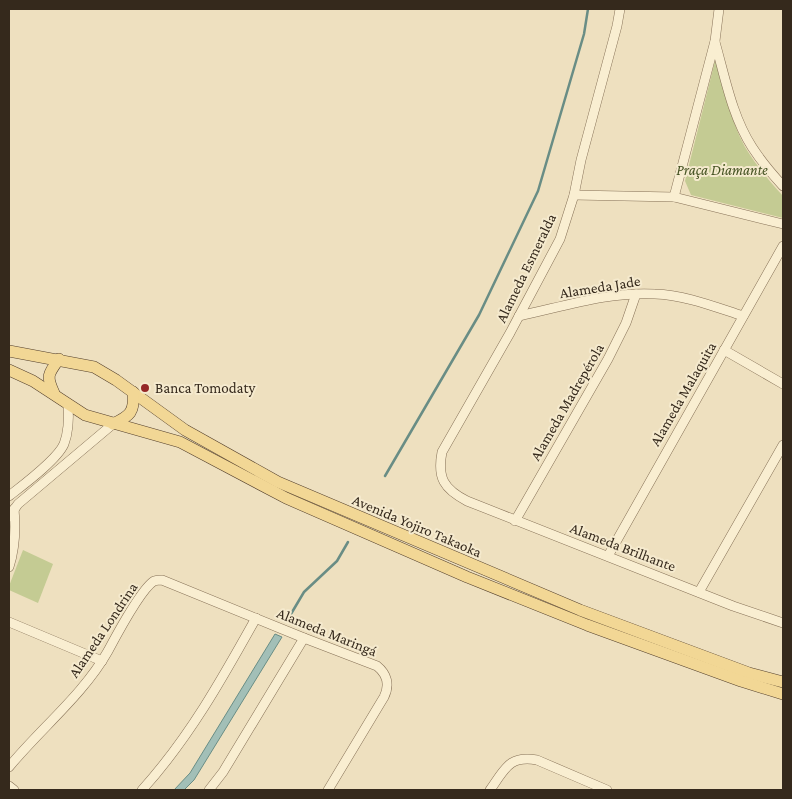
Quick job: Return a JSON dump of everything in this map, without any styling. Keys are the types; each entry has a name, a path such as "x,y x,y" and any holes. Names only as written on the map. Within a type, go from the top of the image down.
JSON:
{"main road":[{"name":"Avenida Yojiro Takaoka","path":"9,351 94,367 103,371 185,430 278,482 580,610 749,673 783,682"},
{"path":"55,395 48,381 51,371 59,359"},
{"name":"Avenida Yojiro Takaoka","path":"9,370 33,380 85,416 180,442 286,498 548,610 741,682 783,694"},
{"path":"113,424 124,419 132,411 134,405 133,392"}],"street":[{"name":"Alameda Esmeralda","path":"454,494 444,484 441,474 442,452 560,239 574,196 581,160 618,26 620,9"},
{"path":"674,197 715,41 719,9"},
{"path":"715,41 737,118 751,146 766,168 783,186"},
{"path":"574,196 674,197 783,224"},
{"name":"Alameda Malaquita","path":"608,556 783,246"},
{"name":"Alameda Jade","path":"519,316 611,296 654,293 672,295 743,316"},
{"name":"Alameda Madrepérola","path":"515,521 608,359 626,323 636,294"},
{"path":"724,350 783,384"},
{"path":"9,496 63,447 68,428 68,405"},
{"path":"9,568 15,537 11,513 72,457 113,424"},
{"path":"699,592 783,445"},
{"name":"Alameda Brilhante","path":"454,494 515,521 783,623"},
{"name":"Alameda Maringá","path":"162,580 377,666 384,673 388,685 384,697 328,790"},
{"name":"Alameda Londrina","path":"9,767 26,746 86,683 102,661 142,594 153,582 162,580"},
{"path":"142,790 188,734 256,618"},
{"path":"9,622 102,661"},
{"path":"209,790 228,766 304,638"},
{"path":"490,790 505,769 518,759 526,758 537,760 607,790"},
{"path":"9,786 14,790"}],"green space":[{"name":"Praça Diamante","path":"716,57 735,126 745,147 758,166 783,196 783,218 691,195 685,181"},
{"path":"23,550 53,564 38,603 9,590"}],"water":[{"path":"275,634 282,637 194,780 184,790 174,790 190,773"}],"waterway":[{"path":"385,476 479,315 538,191 584,34 588,9"},
{"path":"288,619 304,592 337,561 348,542"}],"place":[{"name":"Banca Tomodaty","path":"145,388"}]}
